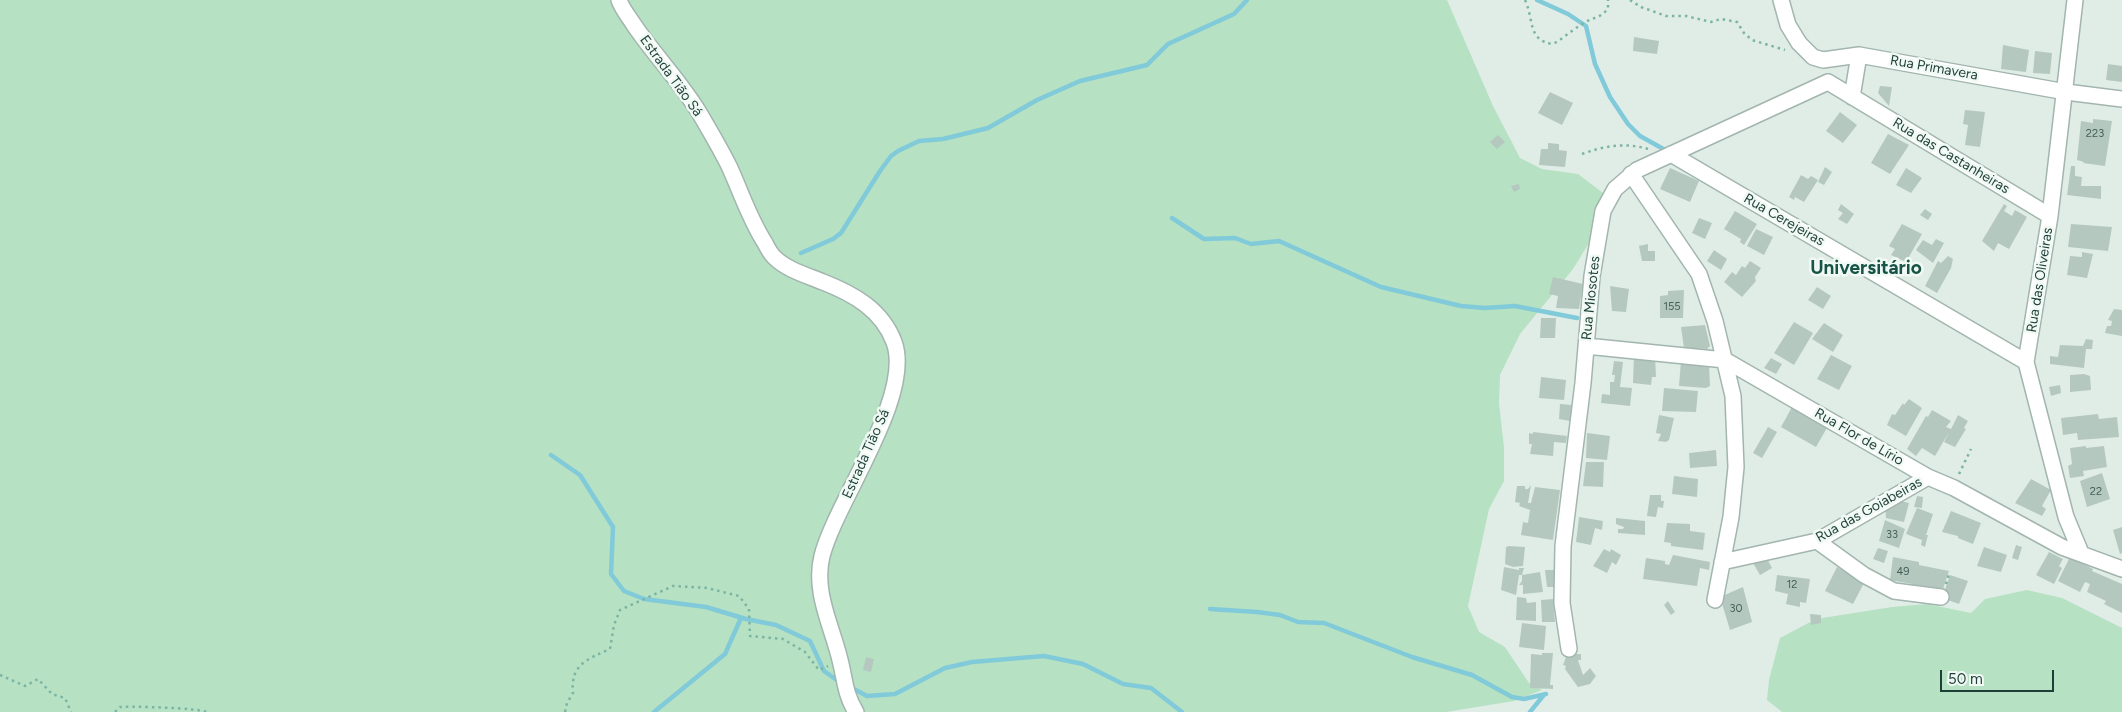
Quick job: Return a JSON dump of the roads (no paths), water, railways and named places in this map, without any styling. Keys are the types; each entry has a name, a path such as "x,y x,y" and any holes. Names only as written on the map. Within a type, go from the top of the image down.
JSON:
{"street":[{"name":"Estrada Tião Sá","path":"619,0 646,42 675,76 699,112 729,167 750,219 773,257 796,272 855,296 879,314 895,344 897,375 886,414 857,480 837,517 822,558 821,592 828,626 840,660 849,702 856,712"},
{"name":"Rua Primavera","path":"1781,0 1788,25 1799,43 1812,57 1823,60 1833,57 1859,55 2066,92 2122,99"},
{"name":"Rua das Oliveiras","path":"2075,0 2066,92 2050,216 2026,362 2066,517 2080,552"},
{"path":"1852,97 1859,55"},
{"path":"1828,82 1833,57"},
{"name":"Rua das Castanheiras","path":"1828,82 2050,216"},
{"name":"Rua Miosotes","path":"1568,649 1562,603 1563,546 1586,346 1592,276 1603,212 1615,189 1630,174 1828,82"},
{"name":"Rua Cerejeiras","path":"1668,156 2026,362"},
{"path":"1630,174 1698,274 1715,321 1733,396 1736,466 1731,517 1715,600"},
{"name":"Rua Flor de Lírio","path":"1586,346 1725,360 1928,477 1954,488 2062,547 2080,552 2122,569"},
{"name":"Rua das Goiabeiras","path":"1722,562 1817,541 1928,477"},
{"path":"1817,541 1864,575 1894,591 1941,597"}],"waterway":[{"path":"801,253 833,239 841,233 880,171 891,156 898,151 919,141 943,139 988,128 1037,100 1080,81 1147,65 1168,44 1234,14 1247,0"},
{"path":"1537,0 1568,14 1586,26 1595,64 1610,97 1628,124 1640,136 1667,151"},
{"path":"1172,218 1204,239 1235,238 1251,244 1279,241 1381,287 1461,306 1485,308 1515,306 1577,318"},
{"path":"551,455 580,475 613,527 611,574 624,591 644,599 706,607 746,619 776,625 810,641 824,671 841,683"},
{"path":"1210,609 1257,612 1280,615 1298,622 1324,623 1412,657 1472,675 1512,697 1524,699 1546,694"},
{"path":"654,712 725,654 741,618"},
{"path":"850,687 867,696 895,694 945,668 972,662 1044,656 1083,664 1123,684 1151,688 1182,712"},
{"path":"1530,712 1543,696"}],"district":[{"name":"Universitário","path":"1866,268"}]}
